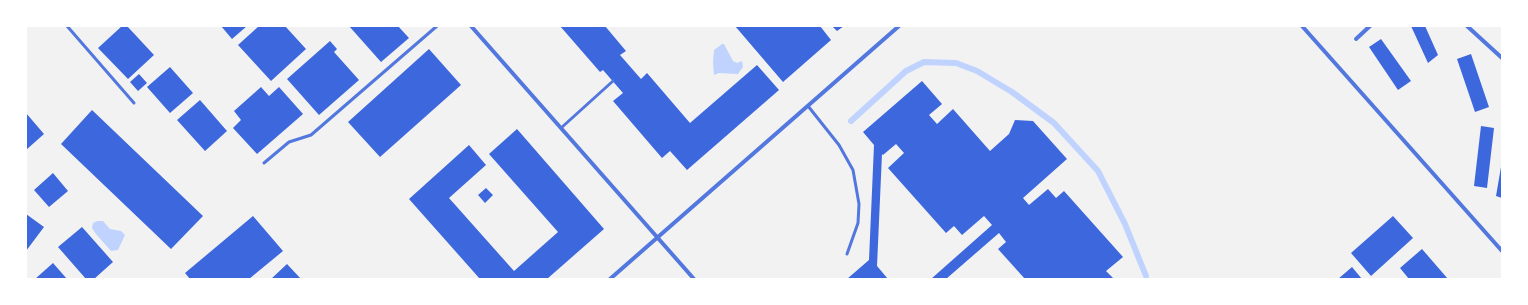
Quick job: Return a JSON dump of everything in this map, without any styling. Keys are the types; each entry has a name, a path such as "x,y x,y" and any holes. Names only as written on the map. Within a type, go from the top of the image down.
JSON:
{"street":[{"path":"470,26 694,279"},
{"path":"610,279 657,236 899,26"},
{"path":"1302,26 1502,252"},
{"path":"1356,39 1370,26"},
{"path":"1467,26 1502,58"}],"lane":[{"path":"67,26 134,103"},
{"path":"264,163 289,142 311,135 436,26"},
{"path":"561,128 613,81"},
{"path":"808,106 839,145 853,170 859,204 858,223 847,254"}],"water":[{"path":"724,44 733,61 737,63 742,61 743,67 738,74 719,73 714,75 714,50"},
{"path":"103,221 110,229 121,231 125,235 118,250 111,251 96,234 92,228 93,223"}],"building":[{"path":"122,26 127,26 154,55 128,79 98,48"},
{"path":"221,26 247,26 232,39"},
{"path":"259,26 285,26 306,49 271,81 238,45"},
{"path":"349,26 398,26 409,38 381,62"},
{"path":"560,26 605,26 626,51 620,55 641,79 647,73 690,123 757,65 779,90 687,170 670,151 662,158 613,101 623,93 603,70 600,72"},
{"path":"735,26 820,26 831,40 783,82"},
{"path":"832,26 844,26 837,31"},
{"path":"1411,26 1425,26 1438,55 1428,63"},
{"path":"1381,39 1411,81 1398,90 1369,47"},
{"path":"330,41 337,49 334,52 359,80 319,115 287,79"},
{"path":"429,49 461,85 380,157 348,122"},
{"path":"1471,54 1489,107 1475,112 1457,59"},
{"path":"170,67 193,93 170,113 147,87"},
{"path":"139,74 147,83 138,91 130,82"},
{"path":"922,81 942,104 929,115 937,124 953,109 990,151 1009,134 1015,120 1033,121 1067,159 1023,198 1029,205 1048,189 1056,198 1064,191 1123,257 1106,271 1114,279 1025,279 998,249 1006,242 999,233 946,279 931,279 992,225 984,216 962,235 954,226 946,233 888,168 904,153 896,144 883,155 882,154 877,266 888,279 847,279 869,260 874,145 863,132"},
{"path":"261,87 269,96 279,87 303,114 257,154 233,128 241,120 234,111"},
{"path":"200,100 227,131 205,151 177,120"},
{"path":"92,110 203,216 171,249 61,144"},
{"path":"26,113 44,134 26,150"},
{"path":"1481,126 1494,128 1487,188 1474,186"},
{"path":"517,129 604,229 547,279 480,279 409,199 469,145 486,165 449,198 514,271 558,232 489,154"},
{"path":"1502,167 1502,198 1496,196"},
{"path":"53,173 68,191 49,207 34,190"},
{"path":"486,188 493,195 485,203 478,195"},
{"path":"26,214 44,227 26,251"},
{"path":"253,216 283,251 249,279 190,279 185,273"},
{"path":"1393,216 1413,238 1371,276 1351,253"},
{"path":"82,227 113,262 94,279 86,279 58,247"},
{"path":"1422,249 1448,279 1409,279 1400,268"},
{"path":"53,263 67,279 35,279"},
{"path":"287,264 301,279 271,279"},
{"path":"1352,267 1362,279 1338,279"}],"waterway":[{"path":"851,121 906,71 924,62 956,63 977,71 1012,92 1054,123 1098,171 1125,224 1146,276"}]}
